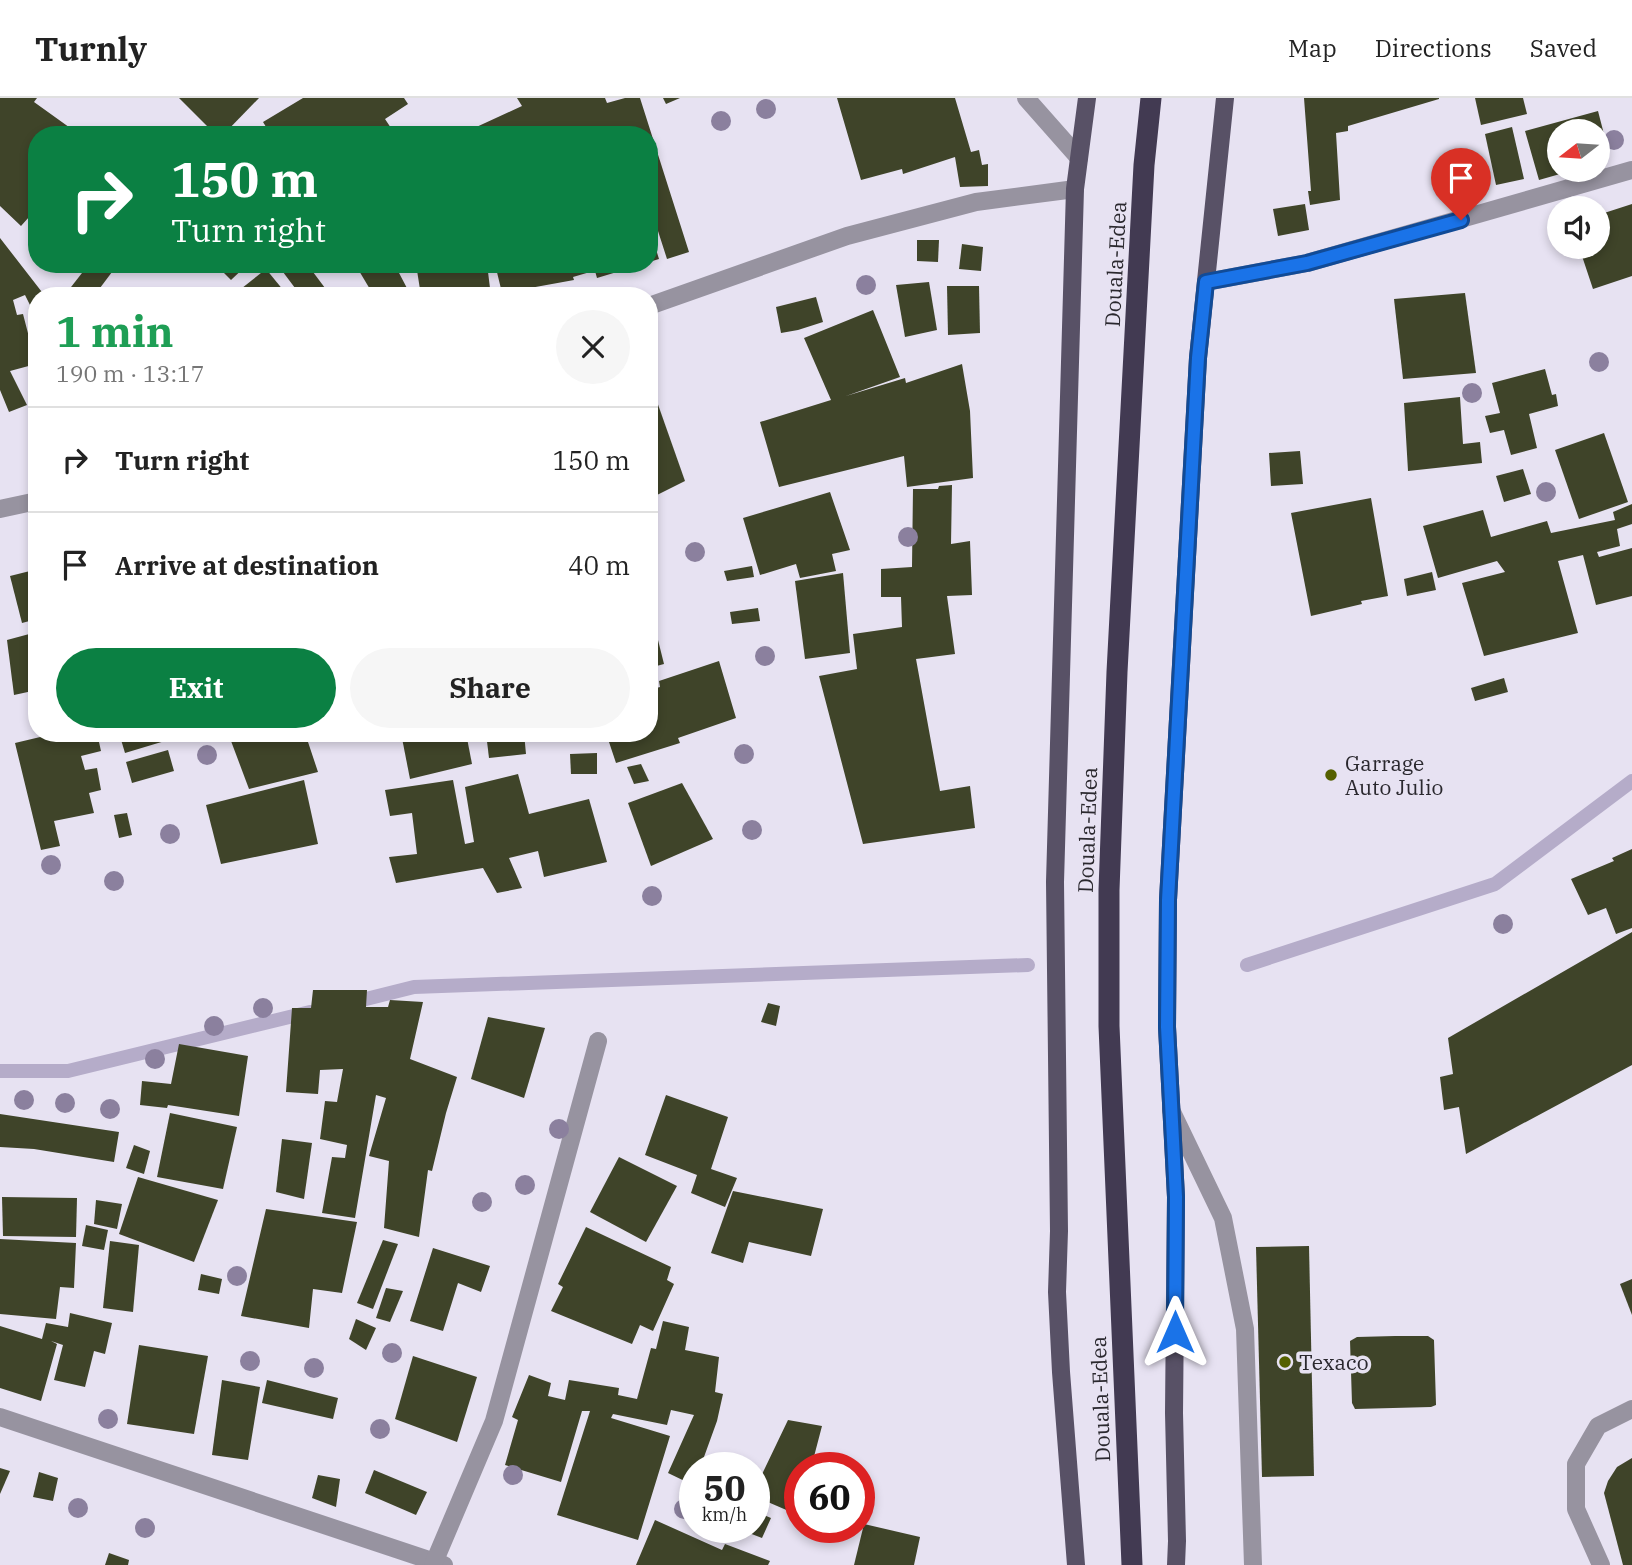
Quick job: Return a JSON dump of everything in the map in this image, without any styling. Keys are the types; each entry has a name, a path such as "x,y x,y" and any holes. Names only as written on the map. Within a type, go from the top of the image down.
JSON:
{"highway":[{"name":"Douala-Edea","path":"1132,1565 1109,1026 1109,890 1118,659 1144,165 1151,98"}],"main road":[{"path":"1076,1565 1057,1292 1059,1231 1055,882 1075,189 1087,98"},
{"path":"1176,1565 1176,1197 1167,1027 1168,900 1198,358 1225,98"}],"street":[{"path":"1026,98 1079,158"},
{"path":"1206,282 1307,263 1632,170"},
{"path":"658,303 846,236 976,202 1075,189"},
{"path":"0,509 28,503"},
{"path":"0,1417 437,1564 494,1421 598,1041"},
{"path":"1170,1107 1223,1218 1245,1329 1253,1565"},
{"path":"1601,1565 1576,1509 1576,1464 1598,1426 1632,1409"}],"building":[{"path":"0,98 37,98 34,102 67,126 28,126 28,218 21,226 0,206"},
{"path":"179,98 259,98 232,126 207,126"},
{"path":"303,98 404,98 408,104 385,119 390,126 265,126 263,122"},
{"path":"517,98 605,98 607,103 625,98 640,98 649,126 479,126 522,106"},
{"path":"663,98 680,98 666,104"},
{"path":"837,98 955,98 971,152 979,150 982,165 988,164 988,186 960,187 955,157 903,174 902,169 861,180"},
{"path":"1304,98 1439,99 1348,126 1348,131 1336,133 1340,200 1310,205"},
{"path":"1475,98 1523,98 1527,114 1481,125"},
{"path":"1598,111 1600,119 1569,119"},
{"path":"1547,125 1547,178 1539,180 1525,131"},
{"path":"1512,127 1524,179 1496,185 1485,134"},
{"path":"658,155 689,252 667,259 658,231"},
{"path":"1305,204 1309,230 1278,236 1273,209"},
{"path":"1632,204 1632,276 1593,289 1583,259 1610,259 1610,211"},
{"path":"0,238 38,287 28,287 28,301 25,295 13,300 17,315 23,314 28,333 28,366 10,371 27,405 9,412 0,390"},
{"path":"917,240 939,240 938,262 917,261"},
{"path":"962,244 983,247 981,271 959,269"},
{"path":"82,273 111,273 101,287 71,287"},
{"path":"224,273 238,273 231,280"},
{"path":"261,273 269,273 281,287 243,287"},
{"path":"284,273 314,273 324,287 294,287"},
{"path":"360,273 399,273 406,287 369,287"},
{"path":"417,273 488,273 490,287 420,287"},
{"path":"497,273 587,273 573,277 574,280 535,287 501,287"},
{"path":"596,273 614,273 597,278"},
{"path":"929,282 937,330 905,337 896,285"},
{"path":"947,286 979,286 980,333 948,335"},
{"path":"1465,293 1476,373 1403,379 1394,299"},
{"path":"816,297 823,322 781,333 776,307"},
{"path":"873,310 900,377 846,396 905,378 906,383 962,364 970,411 973,478 907,487 904,456 779,487 760,422 831,400 804,338"},
{"path":"1545,369 1558,406 1529,414 1537,448 1511,455 1504,430 1490,433 1485,416 1500,413 1492,383"},
{"path":"1460,397 1463,444 1480,442 1482,463 1408,471 1404,403"},
{"path":"658,404 685,481 658,494"},
{"path":"1604,433 1628,502 1579,519 1555,450"},
{"path":"1300,451 1303,484 1271,486 1269,453"},
{"path":"1523,469 1531,494 1504,502 1496,476"},
{"path":"952,485 951,544 970,541 972,595 947,596 955,654 916,659 940,791 970,786 975,828 863,844 819,676 857,669 853,634 902,627 901,597 881,597 881,569 912,567 913,489 938,489 939,486"},
{"path":"830,492 850,550 832,554 836,571 800,578 796,564 760,575 743,518"},
{"path":"1371,498 1388,596 1311,616 1291,513"},
{"path":"1632,504 1632,524 1617,529 1620,546 1597,552 1599,557 1632,548 1632,596 1596,605 1583,555 1558,561 1578,633 1484,656 1462,583 1505,572 1497,561 1438,578 1423,526 1483,510 1491,537 1547,521 1551,533 1615,520 1613,512"},
{"path":"752,566 754,577 727,581 724,571"},
{"path":"28,572 28,621 22,623 10,576"},
{"path":"1432,572 1436,590 1407,596 1404,579"},
{"path":"843,573 850,653 805,659 795,581"},
{"path":"758,608 760,621 732,624 730,612"},
{"path":"28,634 28,692 14,695 7,640"},
{"path":"658,640 664,664 658,666"},
{"path":"719,661 736,718 678,738 680,743 616,763 609,742 658,742 659,681"},
{"path":"1504,678 1508,692 1475,701 1471,688"},
{"path":"28,740 99,742 101,751 81,756 85,770 97,768 101,790 89,793 94,813 54,821 60,846 41,850 15,743"},
{"path":"122,742 161,742 125,753"},
{"path":"231,742 308,742 318,772 249,789"},
{"path":"403,742 468,742 472,764 410,779"},
{"path":"487,742 525,742 526,754 489,758"},
{"path":"168,750 174,771 132,783 126,762"},
{"path":"597,753 597,774 571,774 570,754"},
{"path":"641,764 649,781 634,784 627,767"},
{"path":"518,774 529,814 589,799 607,862 544,877 538,851 509,858 522,888 497,893 483,868 396,883 389,857 417,854 412,813 390,816 385,790 453,780 465,844 474,842 465,787"},
{"path":"304,780 318,844 221,864 206,805"},
{"path":"682,783 713,839 651,866 628,803"},
{"path":"127,813 132,835 119,838 114,815"},
{"path":"1632,849 1632,928 1616,934 1606,908 1588,915 1571,879 1614,861 1612,858"},
{"path":"1632,932 1632,1065 1466,1154 1459,1107 1444,1110 1440,1077 1453,1074 1448,1038"},
{"path":"313,990 367,990 366,1007 388,1007 390,1000 423,1002 410,1059 457,1077 432,1171 428,1170 419,1237 384,1228 389,1161 369,1156 386,1098 376,1095 355,1218 322,1213 332,1157 345,1158 347,1145 320,1139 325,1101 337,1102 343,1069 320,1070 318,1094 286,1092 292,1008 311,1008"},
{"path":"768,1003 780,1006 776,1026 761,1022"},
{"path":"488,1017 545,1028 524,1098 471,1079"},
{"path":"179,1044 248,1056 239,1116 168,1105 167,1108 140,1105 142,1081 171,1084"},
{"path":"666,1095 728,1117 711,1169 737,1178 725,1207 691,1193 697,1175 645,1155"},
{"path":"170,1113 237,1127 223,1189 157,1177"},
{"path":"0,1114 119,1132 114,1162 34,1149 0,1147"},
{"path":"282,1139 312,1143 304,1199 276,1192"},
{"path":"134,1145 150,1151 144,1174 126,1168"},
{"path":"619,1157 677,1186 646,1242 590,1212"},
{"path":"138,1177 218,1200 194,1262 119,1234"},
{"path":"733,1191 823,1209 811,1256 749,1242 743,1263 711,1253"},
{"path":"2,1197 77,1198 76,1237 3,1236"},
{"path":"96,1200 122,1204 117,1229 94,1224"},
{"path":"266,1209 357,1222 342,1293 313,1289 309,1328 241,1316"},
{"path":"86,1225 108,1230 104,1250 82,1246"},
{"path":"586,1227 671,1267 667,1280 674,1284 653,1331 640,1325 632,1344 551,1311 563,1287 558,1284"},
{"path":"0,1239 76,1243 74,1288 60,1287 56,1319 0,1314"},
{"path":"383,1240 398,1244 373,1309 357,1303"},
{"path":"110,1241 139,1245 133,1312 103,1308"},
{"name":"Texaco","path":"1309,1246 1314,1476 1262,1477 1256,1247"},
{"path":"433,1248 490,1266 481,1292 458,1283 443,1331 410,1321"},
{"path":"201,1274 222,1279 219,1294 198,1290"},
{"path":"1632,1279 1632,1315 1620,1284"},
{"path":"386,1288 403,1291 390,1322 376,1318"},
{"path":"70,1313 112,1323 105,1354 94,1351 85,1387 54,1380 63,1345 51,1341 57,1344 41,1401 0,1388 0,1326 42,1339 46,1323 68,1327"},
{"path":"356,1319 376,1328 366,1350 349,1339"},
{"path":"663,1321 689,1327 685,1350 719,1357 715,1392 723,1394 706,1452 679,1452 679,1478 668,1473 694,1415 671,1410 667,1425 613,1414 611,1418 670,1436 638,1540 557,1515 590,1411 582,1411 561,1482 505,1465 518,1420 512,1417 529,1375 551,1383 548,1396 565,1400 569,1380 619,1388 618,1395 637,1399 651,1348 656,1349"},
{"path":"1428,1336 1434,1340 1436,1405 1355,1409 1352,1403 1350,1341 1357,1337"},
{"path":"139,1345 208,1356 194,1434 127,1424"},
{"path":"413,1356 477,1377 457,1442 395,1419"},
{"path":"222,1380 260,1387 248,1460 212,1455"},
{"path":"267,1380 338,1398 333,1419 262,1403"},
{"path":"788,1420 822,1426 815,1452 784,1452 784,1509 770,1503 770,1458"},
{"path":"1632,1458 1632,1565 1623,1565 1604,1493 1617,1467"},
{"path":"0,1468 10,1471 0,1494"},
{"path":"374,1470 427,1492 416,1515 365,1493"},
{"path":"39,1472 58,1478 53,1501 33,1497"},
{"path":"318,1475 340,1479 336,1507 312,1498"},
{"path":"655,1520 679,1531 679,1543 706,1543 722,1550 725,1544 770,1561 768,1565 636,1565"},
{"path":"875,1527 920,1537 914,1565 854,1565 859,1543 875,1543"},
{"path":"109,1553 129,1560 128,1565 105,1565"}],"waterway":[{"path":"1247,965 1495,884 1632,781"},
{"path":"350,1003 414,987 1028,965"},
{"path":"0,1071 68,1071 310,1012"}],"place":[{"name":"Garrage Auto Julio","path":"1331,775"},
{"name":"Texaco","path":"1285,1362"}],"route":[{"path":"1175,1332 1176,1197 1167,1027 1168,900 1198,358 1206,282 1307,263 1461,220"}]}
